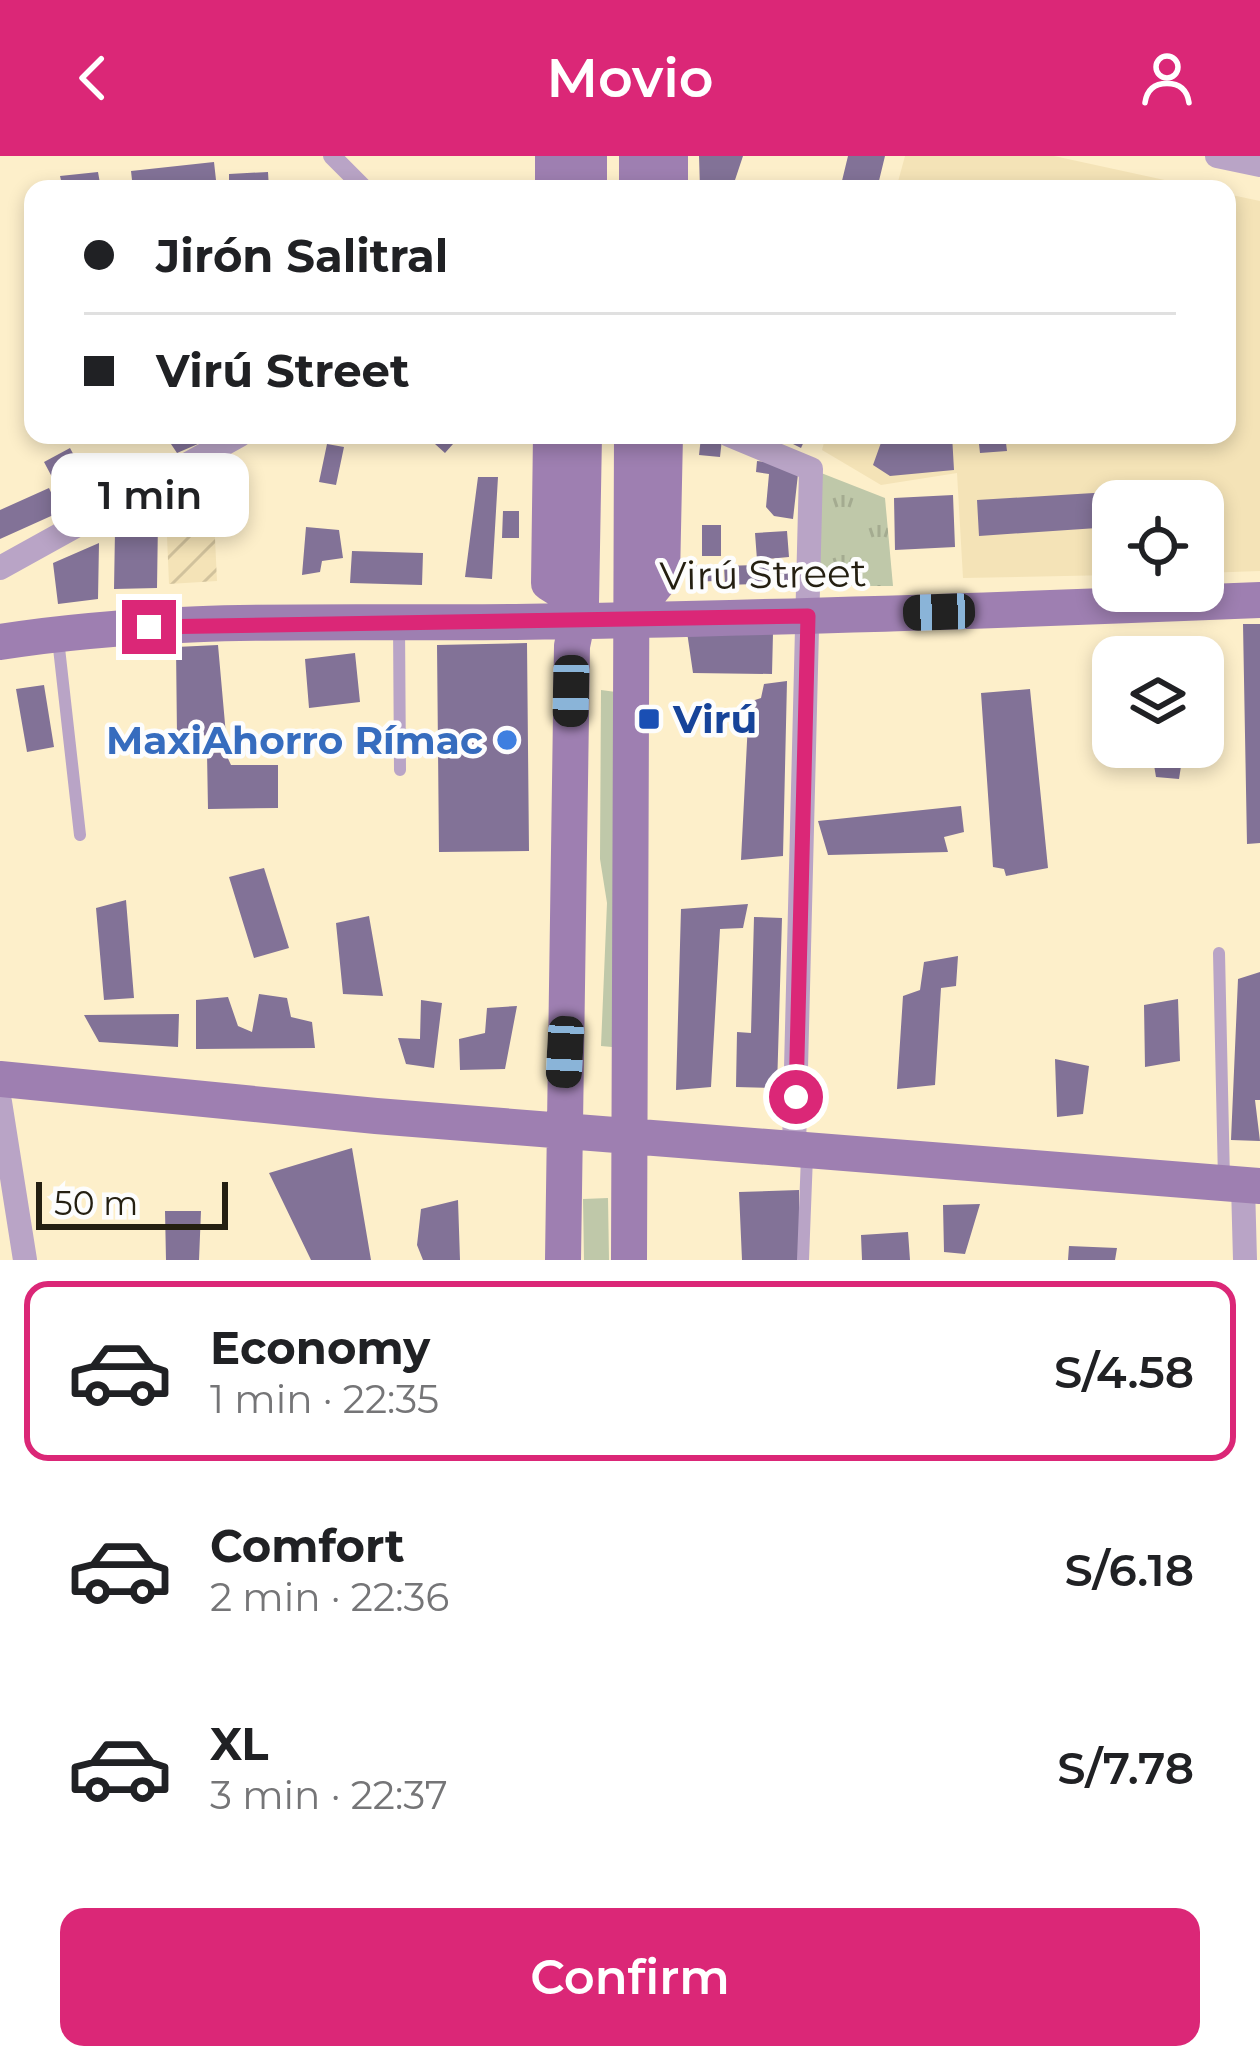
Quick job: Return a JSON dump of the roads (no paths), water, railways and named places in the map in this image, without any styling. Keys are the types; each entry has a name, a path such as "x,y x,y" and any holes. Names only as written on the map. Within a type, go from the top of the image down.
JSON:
{"main road":[{"path":"551,444 548,583 579,612"},
{"path":"563,1260 561,1132 584,444"},
{"path":"629,1260 632,444"},
{"path":"628,620 662,577 665,444"},
{"name":"Virú Street","path":"579,612 628,620 1260,599"},
{"path":"0,642 57,633 399,623 579,612"},
{"path":"0,1079 561,1132 1242,1185"}],"street":[{"path":"332,156 356,180"},
{"path":"1217,156 1260,165"},
{"path":"0,568 224,444"},
{"path":"750,444 811,469 800,1149"},
{"path":"0,1102 26,1260"},
{"path":"1242,1185 1245,1260"}],"lane":[{"path":"399,623 400,770"},
{"path":"57,633 80,835"},
{"path":"1219,953 1242,1185"},
{"path":"800,1149 803,1260"}],"place":[{"name":"Virú","path":"649,719"},
{"name":"MaxiAhorro Rímac","path":"507,740"}]}
